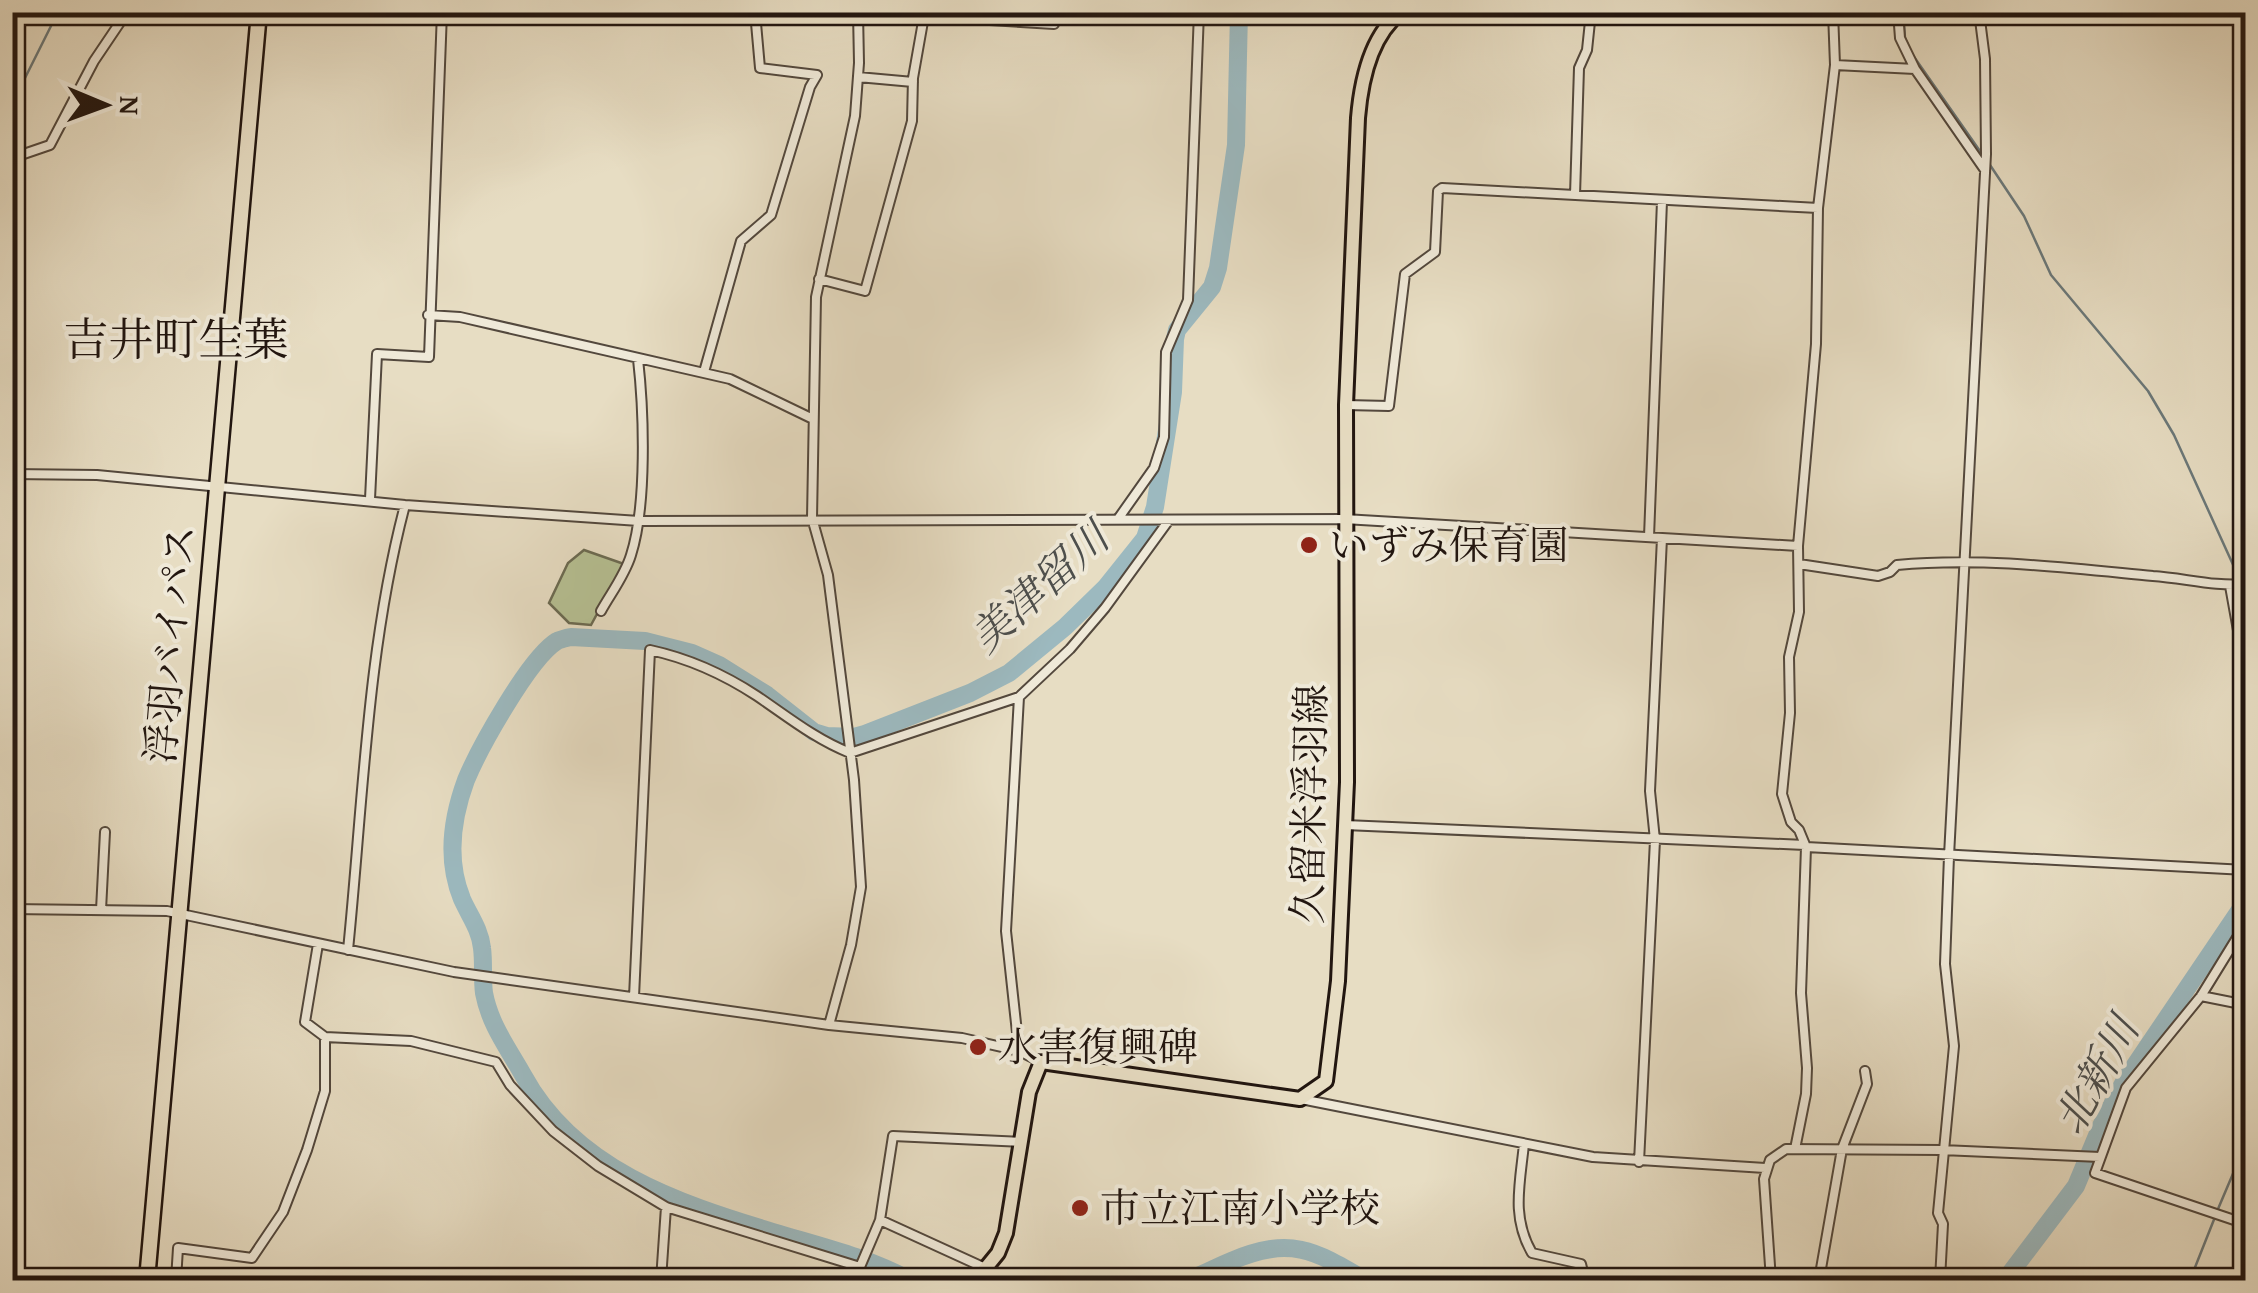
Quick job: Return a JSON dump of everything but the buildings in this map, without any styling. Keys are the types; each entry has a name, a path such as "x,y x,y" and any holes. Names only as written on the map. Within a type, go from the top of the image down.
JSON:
{"highway":[{"name":"浮羽バイパス","path":"148,1280 259,12"}],"main road":[{"name":"久留米浮羽線","path":"1300,1100 1319,1089 1329,1070 1338,981 1342,825 1347,782 1346,405 1361,83 1379,40 1401,12"},
{"path":"976,1280 1006,1233 1030,1092 1041,1062 1300,1100"}],"street":[{"path":"12,158 50,145 94,60 127,12"},
{"path":"370,500 377,354 429,357 442,12"},
{"path":"704,372 741,241 770,215 810,88 818,75 760,68 755,12"},
{"path":"829,1025 860,903 860,854 828,575 812,518 813,420 819,280 855,116 858,12"},
{"path":"819,280 864,292 912,120 913,82 924,16 1054,24 1055,12"},
{"path":"1118,519 1154,468 1164,438 1166,352 1188,300 1199,12"},
{"path":"1576,195 1579,68 1587,50 1591,12"},
{"path":"1795,1149 1807,1068 1802,993 1805,846 1791,822 1782,794 1790,713 1789,657 1798,612 1798,546 1816,344 1818,208 1836,64 1834,12"},
{"path":"1898,12 1900,38 1915,69 1985,167"},
{"path":"1940,1280 1944,1224 1938,1213 1954,1046 1945,964 1949,856 1986,154 1985,59 1980,12"},
{"path":"1836,64 1915,69"},
{"path":"858,77 913,82"},
{"path":"1346,405 1389,406 1405,274 1435,252 1438,191 1442,188 1818,208"},
{"path":"1649,537 1662,200"},
{"path":"428,315 460,317 730,379 813,420"},
{"path":"601,611 631,556 639,521 643,414 638,359"},
{"path":"12,474 97,474 405,505 639,521 1344,519 1798,546"},
{"path":"348,950 372,706 392,556 405,505"},
{"path":"634,997 650,650 676,656 738,686 826,744 850,750 1018,697 1070,649 1170,520"},
{"path":"1639,1162 1655,840 1650,791 1662,538"},
{"path":"1799,564 1878,576 1896,565 1964,562 2156,576 2231,586 2245,584"},
{"path":"2231,586 2246,675"},
{"path":"1018,697 1006,931 1019,1051"},
{"path":"1342,825 2246,870"},
{"path":"102,910 105,832"},
{"path":"12,909 180,914 454,972 829,1025 962,1038 1019,1051 1041,1062"},
{"path":"2246,924 2201,996 2126,1088 2097,1157 2095,1173 2246,1224"},
{"path":"318,944 305,1022 325,1037 411,1041 496,1062 510,1085 553,1132 598,1166 666,1206 860,1267 880,1220 894,1136 1022,1142"},
{"path":"2201,996 2246,1005"},
{"path":"176,1280 178,1248 252,1258 283,1212 325,1091 325,1037"},
{"path":"1819,1280 1842,1150 1868,1084 1866,1070"},
{"path":"1300,1100 1639,1162 1765,1168"},
{"path":"1524,1144 1520,1233 1532,1253 1580,1264 1585,1280"},
{"path":"1770,1280 1765,1168 1786,1149 1942,1150 2097,1157"},
{"path":"661,1280 666,1206"},
{"path":"880,1220 986,1268"}],"green space":[{"path":"584,550 624,564 591,625 569,623 549,603 568,563"}],"waterway":[{"path":"12,104 58,12"},
{"name":"美津留川","path":"909,1280 860,1258 701,1208 631,1178 570,1135 544,1108 506,1046 484,993 481,941 462,899 454,869 457,809 472,766 506,705 533,666 559,640 571,637 645,641 692,653 767,695 814,732 854,737 970,693 1009,673 1105,588 1145,538 1155,507 1173,392 1177,330 1212,287 1218,268 1236,145 1239,12"},
{"path":"1903,12 1905,38 1912,54 1982,154"},
{"path":"1990,165 2024,216 2051,275 2148,391 2174,435 2235,569 2246,645"},
{"name":"北新川","path":"2005,1280 2076,1186 2125,1080 2246,901"},
{"path":"2218,1209 2246,1143"},
{"path":"2190,1280 2215,1217"},
{"name":"美津留川","path":"1187,1280 1252,1253 1286,1248 1316,1254 1365,1280"}],"place":[{"name":"いずみ保育園","path":"1309,545"},
{"name":"水害復興碑","path":"978,1047"},
{"name":"市立江南小学校","path":"1080,1208"}],"district":[{"name":"吉井町生葉","path":"176,339"}]}
